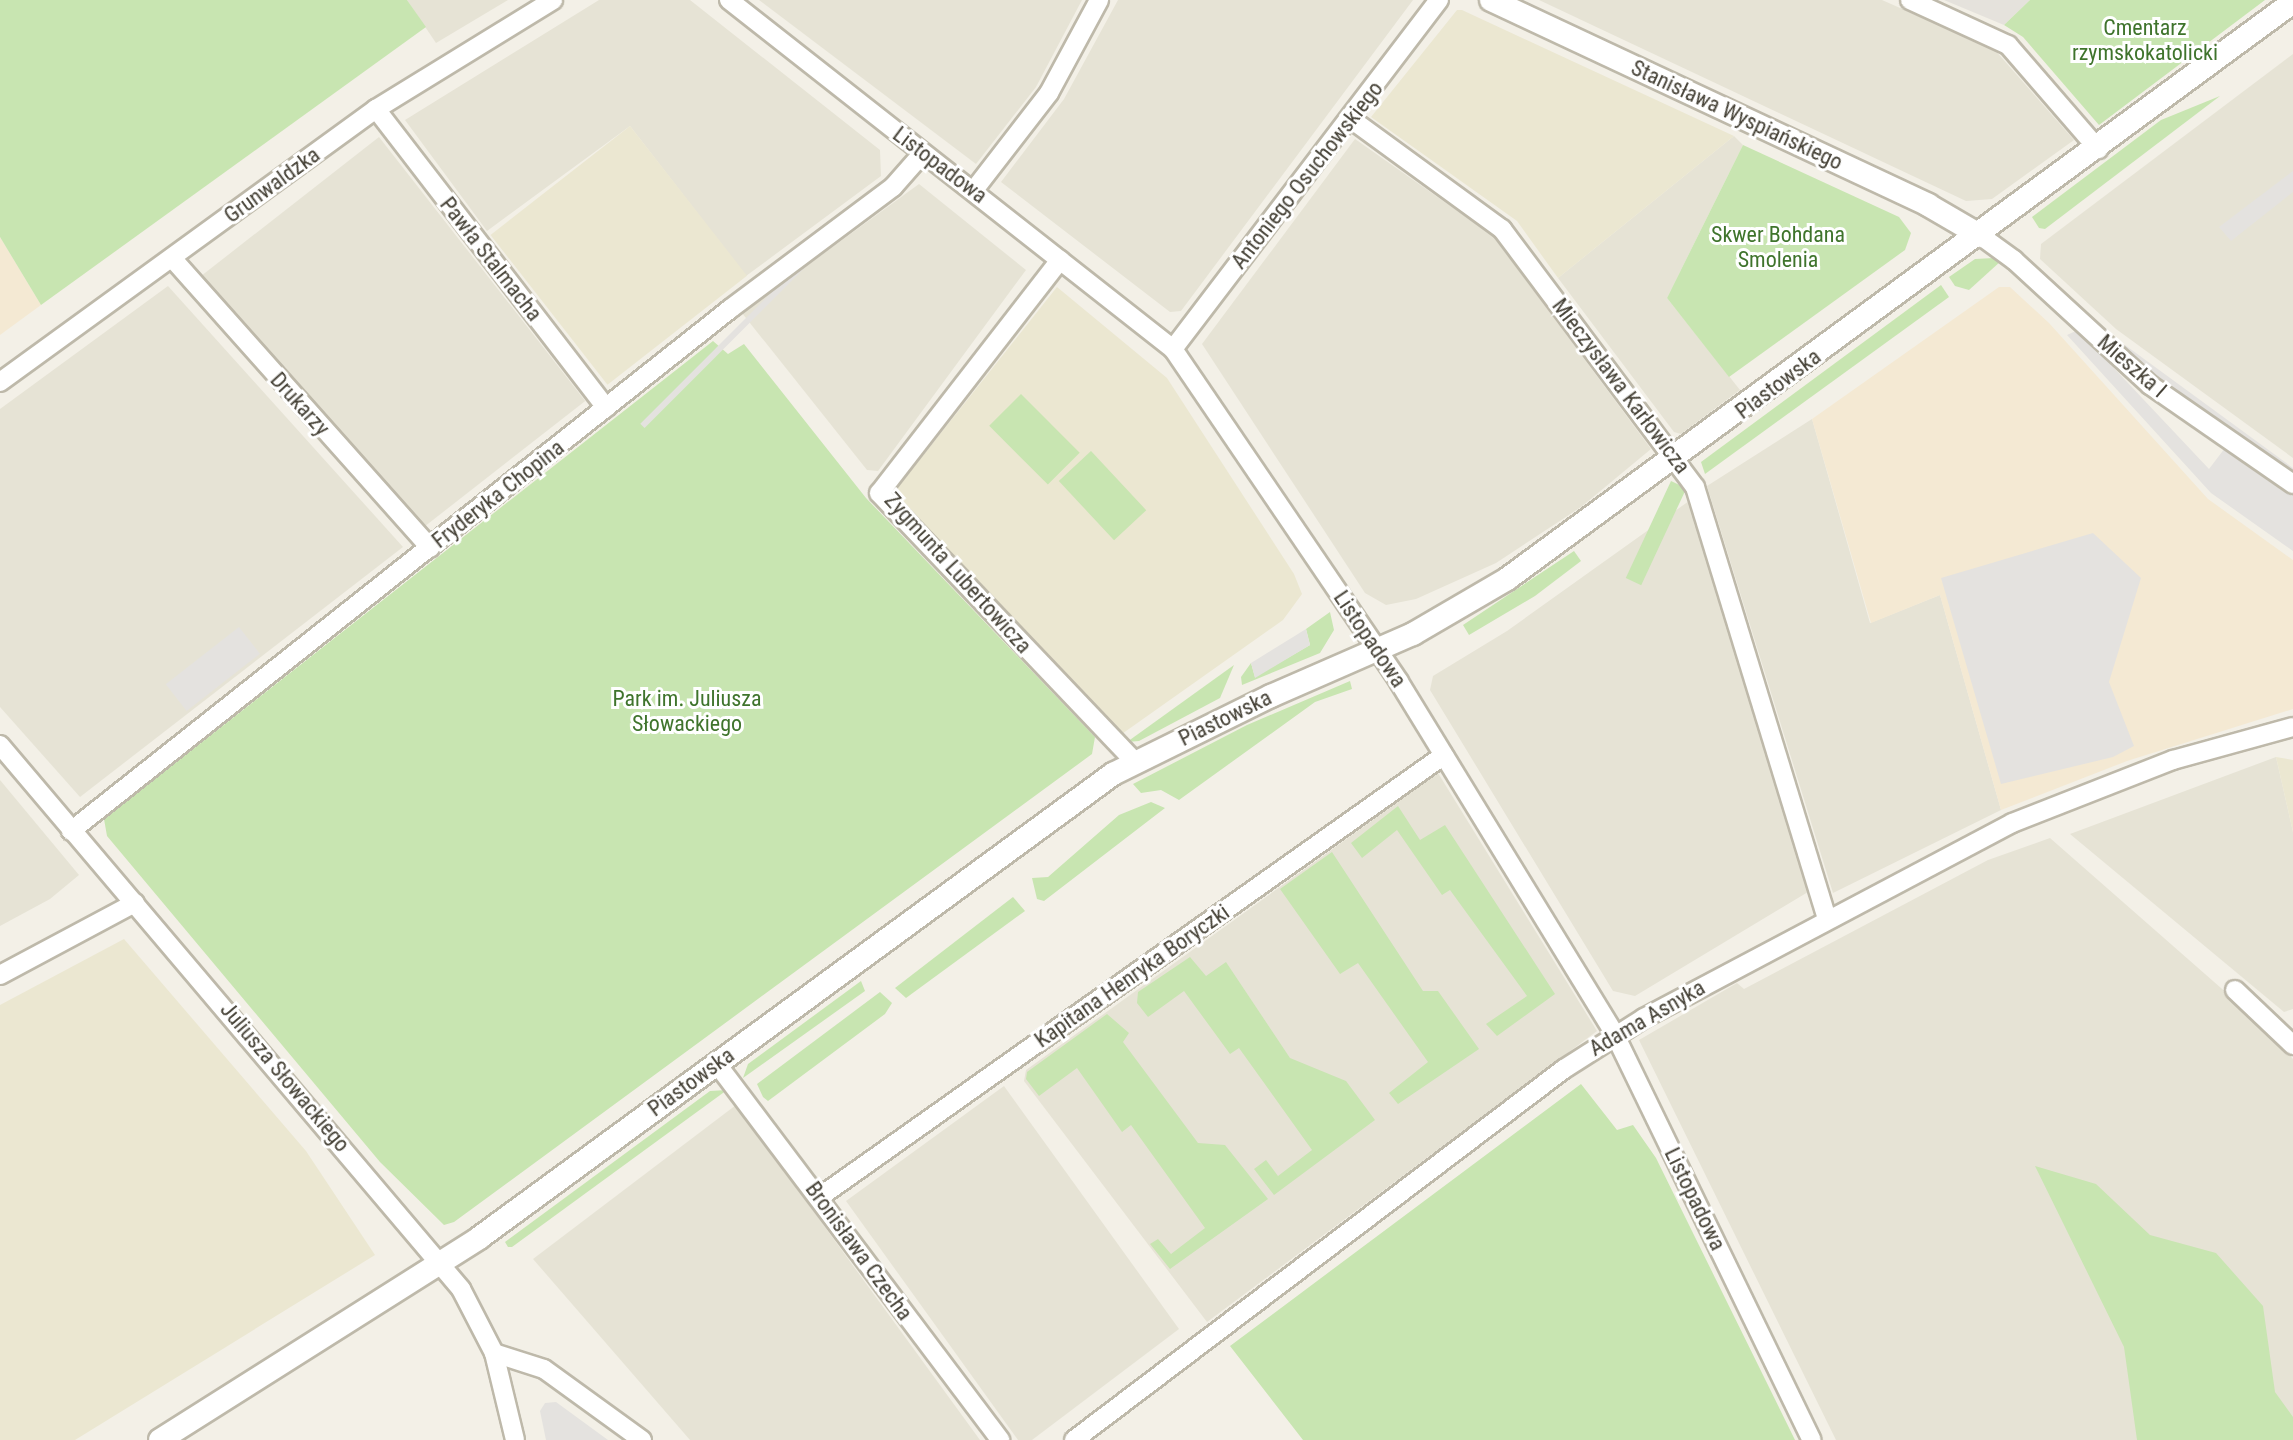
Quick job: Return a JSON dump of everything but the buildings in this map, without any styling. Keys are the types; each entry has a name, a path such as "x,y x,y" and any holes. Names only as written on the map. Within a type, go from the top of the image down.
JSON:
{"street":[{"name":"Grunwaldzka","path":"0,382 376,109 553,0"},
{"name":"Listopadowa","path":"729,0 1173,349 1377,650 1615,1035 1812,1440"},
{"path":"974,190 1049,93 1099,0"},
{"name":"Antoniego Osuchowskiego","path":"1173,349 1439,0"},
{"name":"Stanisława Wyspiańskiego","path":"1491,0 1915,199 1981,236"},
{"path":"1910,0 2008,45 2098,149"},
{"name":"Piastowska","path":"160,1440 441,1263 1135,762 1377,650 1507,579 1981,236 2293,2"},
{"name":"Pawła Stalmacha","path":"376,109 606,408"},
{"name":"Mieczysława Karłowicza","path":"1351,119 1502,229 1678,458 1695,487 1827,918"},
{"name":"Fryderyka Chopina","path":"71,831 606,408 893,187 922,154"},
{"name":"Mieszka I","path":"1981,236 2014,260 2150,385 2293,484"},
{"name":"Drukarzy","path":"172,258 430,548"},
{"name":"Zygmunta Lubertowicza","path":"1060,260 879,493 1135,762"},
{"name":"Adama Asnyka","path":"1074,1440 1551,1078 1615,1035 1827,918 2012,823 2173,760 2293,727"},
{"name":"Juliusza Słowackiego","path":"0,745 441,1263 476,1313 494,1353 515,1440"},
{"name":"Kapitana Henryka Boryczki","path":"821,1196 1444,755"},
{"path":"0,975 135,903"},
{"path":"2235,990 2293,1045"},
{"name":"Bronisława Czecha","path":"717,1064 821,1196 1000,1440"},
{"path":"494,1353 544,1369 642,1440"}],"shaded area":[{"path":"407,0 508,0 436,43"},
{"path":"599,0 690,0 880,150 881,176 746,276 630,126 487,231 405,120"},
{"path":"759,0 1082,0 1036,87 976,164"},
{"path":"1118,0 1413,0 1181,311 1170,312 1001,182 1064,99"},
{"path":"1539,0 1882,0 1995,50 2074,140 1992,199 1966,201"},
{"path":"1944,0 2030,0 2004,25"},
{"path":"1457,10 1734,136 1558,278 1517,221 1371,117"},
{"path":"2293,54 2293,458 2116,329 2040,259 2041,244"},
{"path":"630,126 747,276 607,385 491,235"},
{"path":"1734,136 1743,145 1667,298 1740,390 1681,434 1674,432 1558,278"},
{"path":"379,137 585,401 408,540 202,276"},
{"path":"1355,139 1493,236 1651,449 1581,507 1496,563 1416,599 1386,605 1365,593 1202,344"},
{"path":"2293,171 2293,192 2231,241 2219,227"},
{"path":"885,179 889,183 645,428 640,424"},
{"path":"919,184 1026,270 878,471 867,470 742,313"},
{"path":"0,237 41,305 0,335"},
{"path":"168,286 403,547 80,797 0,707 0,409"},
{"path":"1057,287 1167,378 1294,574 1302,594 1283,620 1119,736 894,492"},
{"path":"1999,287 2010,287 2049,323 2208,499 2293,560 2293,709 2127,761 2001,810 1940,595 1871,623 1812,419"},
{"path":"2078,330 2209,469 2225,448 2293,494 2293,551 2211,493 2067,335"},
{"path":"2125,345 2293,468 2293,476 2166,387 2120,350"},
{"path":"1812,419 1870,623 1940,595 2001,810 1833,893 1707,486"},
{"path":"1689,501 1808,892 1635,996 1613,991 1430,690 1433,676 1507,631"},
{"path":"2093,533 2141,578 2109,682 2134,746 2113,757 2001,784 1941,578"},
{"path":"239,627 260,654 187,711 166,684"},
{"path":"1306,629 1310,645 1255,678 1251,663"},
{"path":"2276,757 2293,832 2293,1009 2284,1012 2070,834"},
{"path":"2276,757 2293,760 2293,832"},
{"path":"1438,773 1597,1031 1207,1322 1024,1081 1026,1070"},
{"path":"0,780 79,875 50,899 0,926"},
{"path":"2050,838 2262,1024 2293,1059 2293,1440 1836,1440 1639,1040 1737,983 1744,989 1988,860"},
{"path":"124,939 306,1151 375,1255 75,1440 0,1440 0,1005"},
{"path":"1004,1086 1179,1329 1032,1440 1018,1440 846,1201"},
{"path":"736,1105 980,1440 690,1440 533,1259"},
{"path":"556,1402 608,1440 546,1440 540,1411 545,1403"}],"green space":[{"path":"0,0 407,0 426,27 41,305 0,237"},
{"name":"Cmentarz rzymskokatolicki","path":"2030,0 2265,0 2099,125 2023,37 2004,25"},
{"path":"2220,96 2045,229 2039,228 2032,217 2161,120"},
{"name":"Skwer Bohdana Smolenia","path":"1743,145 1899,217 1911,233 1905,250 1729,377 1667,298"},
{"path":"1994,258 2001,261 1969,290 1955,286 1949,277 1975,259"},
{"path":"1941,285 1949,297 1705,474 1701,462"},
{"name":"Park im. Juliusza Słowackiego","path":"713,341 728,354 744,344 866,498 1095,737 1092,754 454,1222 444,1225 380,1162 107,836 104,819"},
{"path":"1021,394 1080,453 1048,485 989,426"},
{"path":"1091,451 1146,510 1114,540 1059,481"},
{"path":"1671,481 1686,488 1641,585 1626,578"},
{"path":"1574,551 1581,561 1535,596 1469,635 1463,625"},
{"path":"1330,612 1334,630 1320,653 1242,685 1241,677 1251,663 1255,677 1310,645 1306,629"},
{"path":"1234,665 1220,698 1139,741 1127,742"},
{"path":"1350,681 1352,689 1315,702 1179,800 1161,790 1141,793 1133,784 1247,725"},
{"path":"1151,802 1165,808 1044,901 1037,899 1032,878 1048,877 1119,815"},
{"path":"1398,806 1420,840 1445,825 1555,994 1497,1036 1486,1024 1527,996 1450,890 1442,895 1397,830 1362,858 1351,843"},
{"path":"1332,852 1423,991 1438,991 1479,1049 1398,1104 1389,1093 1428,1062 1358,963 1340,974 1280,889"},
{"path":"1013,897 1025,911 906,998 895,988"},
{"path":"1190,957 1206,976 1226,962 1290,1058 1346,1081 1375,1120 1274,1195 1254,1169 1266,1160 1278,1176 1312,1150 1239,1048 1230,1054 1184,991 1148,1017 1137,1003 1138,992"},
{"path":"861,981 865,991 743,1078 748,1064"},
{"path":"880,992 892,1003 885,1014 768,1101 763,1097 757,1084"},
{"path":"1107,1014 1129,1033 1123,1042 1198,1143 1225,1145 1268,1199 1170,1269 1150,1244 1158,1239 1171,1254 1205,1228 1131,1125 1122,1132 1077,1068 1039,1096 1026,1079 1027,1072"},
{"path":"1581,1084 1617,1130 1633,1125 1656,1158 1795,1440 1303,1440 1230,1346"},
{"path":"727,1090 508,1247 505,1242 710,1091"},
{"path":"2035,1166 2096,1184 2150,1235 2216,1253 2263,1306 2275,1392 2293,1417 2293,1440 2137,1440 2124,1347"}]}
